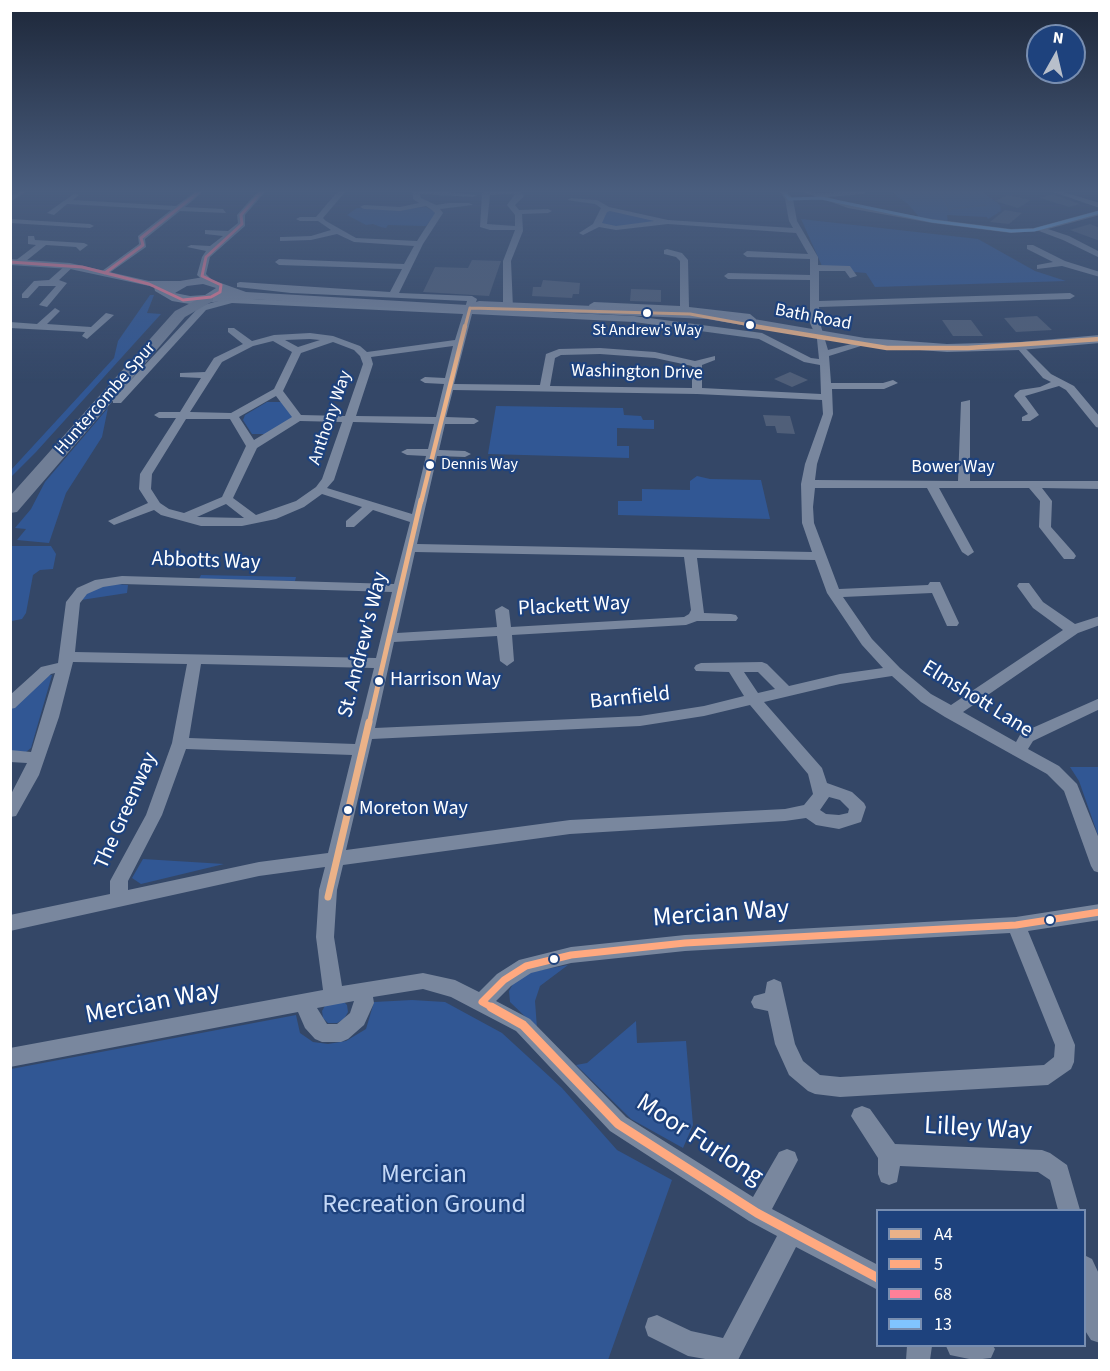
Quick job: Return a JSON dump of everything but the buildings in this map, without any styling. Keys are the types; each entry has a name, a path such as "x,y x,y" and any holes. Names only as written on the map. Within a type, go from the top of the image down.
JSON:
{"highway":[{"name":"Huntercombe Spur","path":"10,491 170,313 174,308 171,295"},
{"name":"Huntercombe Spur","path":"10,508 180,314 209,297"}],"main road":[{"path":"14,262 70,266 105,273 149,284 171,295 171,290 182,283"},
{"path":"149,284 182,283 205,276"},
{"name":"Bath Road","path":"205,276 221,285 257,297"},
{"path":"209,297 220,292 221,285"},
{"name":"Bath Road","path":"171,295 186,300 209,297 257,297 470,310 506,308 687,312 753,321 815,333 859,345 1020,346 1100,339"},
{"name":"Bath Road","path":"687,312 815,333 930,347"}],"street":[{"path":"105,273 129,255"},
{"path":"205,276 210,255"},
{"path":"393,295 413,255"},
{"path":"506,308 509,255"},
{"path":"679,255 684,260 687,312"},
{"path":"1047,255 1062,263 1100,274"},
{"path":"747,256 814,257"},
{"name":"Elmshott Lane","path":"814,257 815,333 824,359 828,414 826,426 811,464 807,484 808,523 834,592 867,642 895,671 950,713 1053,770 1071,788 1100,866"},
{"path":"279,262 407,267"},
{"path":"1040,267 1062,263"},
{"path":"51,283 70,266"},
{"path":"728,276 816,273 847,268 853,276"},
{"path":"25,296 37,283 63,284 44,305"},
{"path":"240,285 472,299 470,310"},
{"path":"815,304 1070,296"},
{"name":"Bath Road","path":"117,401 203,308 232,300 257,297"},
{"name":"Bath Road","path":"470,310 634,319 729,330 762,336 808,360 824,359"},
{"name":"St. Andrew's Way","path":"334,995 325,937 328,890 334,859 459,342 470,310"},
{"path":"39,327 55,311"},
{"path":"83,340 109,315"},
{"path":"10,325 92,330"},
{"path":"231,330 250,344"},
{"path":"417,520 320,490 300,504 254,520 221,523 184,518 165,512 154,505 145,489 146,474 218,360 250,344 274,338 310,336 333,339 357,348 365,356 459,342"},
{"path":"410,337 416,348"},
{"path":"274,338 297,351"},
{"path":"159,415 233,416 278,391 297,351 333,339"},
{"path":"824,359 859,345"},
{"path":"542,346 554,354"},
{"path":"1020,346 1047,376 1070,388 1100,425"},
{"path":"545,387 548,360 554,354 573,351 626,352 696,364 711,358"},
{"name":"Anthony Way","path":"320,490 328,480 366,375 368,364 365,356"},
{"path":"696,364 698,369 697,391"},
{"path":"184,375 207,375"},
{"name":"Washington Drive","path":"425,380 449,384 545,387 826,392 893,383"},
{"path":"1026,419 1034,415 1019,396 1024,392 1042,390 1058,383"},
{"path":"278,391 298,418"},
{"path":"964,486 962,402 980,404"},
{"path":"1082,402 1100,402"},
{"path":"233,416 252,446"},
{"path":"184,518 227,499 252,446 298,418 474,421"},
{"path":"407,452 465,454"},
{"name":"Bower Way","path":"807,484 932,486 1100,484"},
{"path":"1033,485 1046,501 1045,527 1069,556"},
{"path":"932,486 968,552"},
{"path":"227,499 254,520"},
{"path":"114,521 154,505"},
{"path":"350,524 371,506"},
{"path":"411,548 447,549 554,544 690,554 819,556"},
{"path":"690,554 698,603 695,617"},
{"name":"Abbotts Way","path":"10,811 31,775 37,758 66,662 73,603 82,591 100,583 122,580 401,588"},
{"path":"1024,586 1038,605 1073,630"},
{"path":"834,592 935,587 952,623"},
{"path":"502,610 507,661"},
{"name":"Plackett Way","path":"389,638 673,623 695,617 731,618"},
{"path":"950,713 1073,630 1100,620"},
{"path":"10,704 46,670 66,662 195,659 383,663"},
{"name":"The Greenway","path":"119,898 119,881 154,815 180,743 195,659"},
{"path":"734,667 755,701 816,772 822,795 808,811"},
{"path":"701,668 762,667 786,692"},
{"name":"Barnfield","path":"364,742 640,721 755,701 840,680 895,671"},
{"path":"1018,752 1027,737 1100,703"},
{"name":"The Greenway","path":"180,743 364,742"},
{"path":"10,756 37,758"},
{"path":"10,923 259,869 570,827 808,811 822,820 839,822 855,817 858,807 846,796 822,788"},
{"name":"Mercian Way","path":"10,1058 334,995 423,981 455,989 482,1002 504,980 526,966 571,955 706,941 1016,925 1100,912"},
{"path":"771,998 788,1052 796,1068 815,1084 840,1087 1048,1075 1064,1062 1065,1045 1016,925"},
{"path":"305,1002 312,1022 322,1032 341,1033 357,1019 364,1003 363,990"},
{"name":"Moor Furlong","path":"482,1002 523,1025 618,1125 757,1213 876,1277"},
{"name":"Lilley Way","path":"862,1116 889,1165 1042,1161 1059,1173 1069,1209"},
{"path":"757,1213 787,1160"},
{"path":"657,1327 688,1343 729,1352 791,1233"},
{"path":"1086,1277 1100,1331"}],"green space":[{"path":"817,255 1006,255 1035,271 1066,281 875,287 866,273 854,272 848,266 822,266"},
{"path":"150,295 154,295 147,313 161,314 11,477 11,470 114,358 118,341"},
{"path":"267,402 284,402 294,416 292,421 268,434 252,434 243,420 245,415"},
{"path":"496,406 623,408 624,415 641,416 643,420 654,420 654,429 617,428 617,446 629,446 629,458 488,454"},
{"path":"108,408 102,437 66,493 49,543 17,540 26,529 15,528 31,509 45,482"},
{"path":"697,476 710,479 761,480 770,519 618,515 618,501 642,501 642,489 690,490 690,481"},
{"path":"11,546 51,546 56,554 53,569 40,570 33,575 26,613 22,619 12,621 11,626"},
{"path":"201,575 296,577 295,581 199,579"},
{"path":"128,585 127,593 81,600 87,593 101,586"},
{"path":"52,675 31,748 26,752 11,751 11,709 45,676"},
{"path":"1070,767 1099,767 1099,838 1079,781"},
{"path":"143,859 224,864 141,884 132,878"},
{"path":"568,965 540,986 535,1001 537,1028 510,1002 509,991 514,982 530,972"},
{"path":"342,1000 347,1005 348,1012 344,1019 337,1023 328,1023 323,1018 322,1011 326,1004"},
{"name":"Mercian Recreation Ground","path":"412,1000 445,1002 502,1033 562,1088 617,1150 672,1180 608,1360 11,1360 11,1069 296,1015 300,1033 313,1042 328,1044 346,1041 366,1029 374,1002"},
{"path":"636,1021 637,1043 686,1041 693,1125 683,1148 631,1119 576,1065 587,1063"}],"transit line":[{"name":"68","path":"105,273 129,255"},
{"name":"68","path":"208,255 202,276 221,285"},
{"name":"68","path":"10,262 82,267 149,284 183,300 211,297 220,292 221,285"},
{"name":"A4","path":"470,308 690,314 822,339 887,348 968,348 1100,339"},
{"name":"A4","path":"328,897 448,387 470,308"},
{"name":"5","path":"876,1277 757,1213 618,1124 523,1025 482,1002 504,980 526,966 571,955 685,943 1016,925 1100,912"}],"place":[{"name":"St Andrew's Way","path":"647,313"},
{"name":"Dennis Way","path":"430,465"},
{"name":"Harrison Way","path":"379,681"},
{"name":"Moreton Way","path":"348,810"}]}
